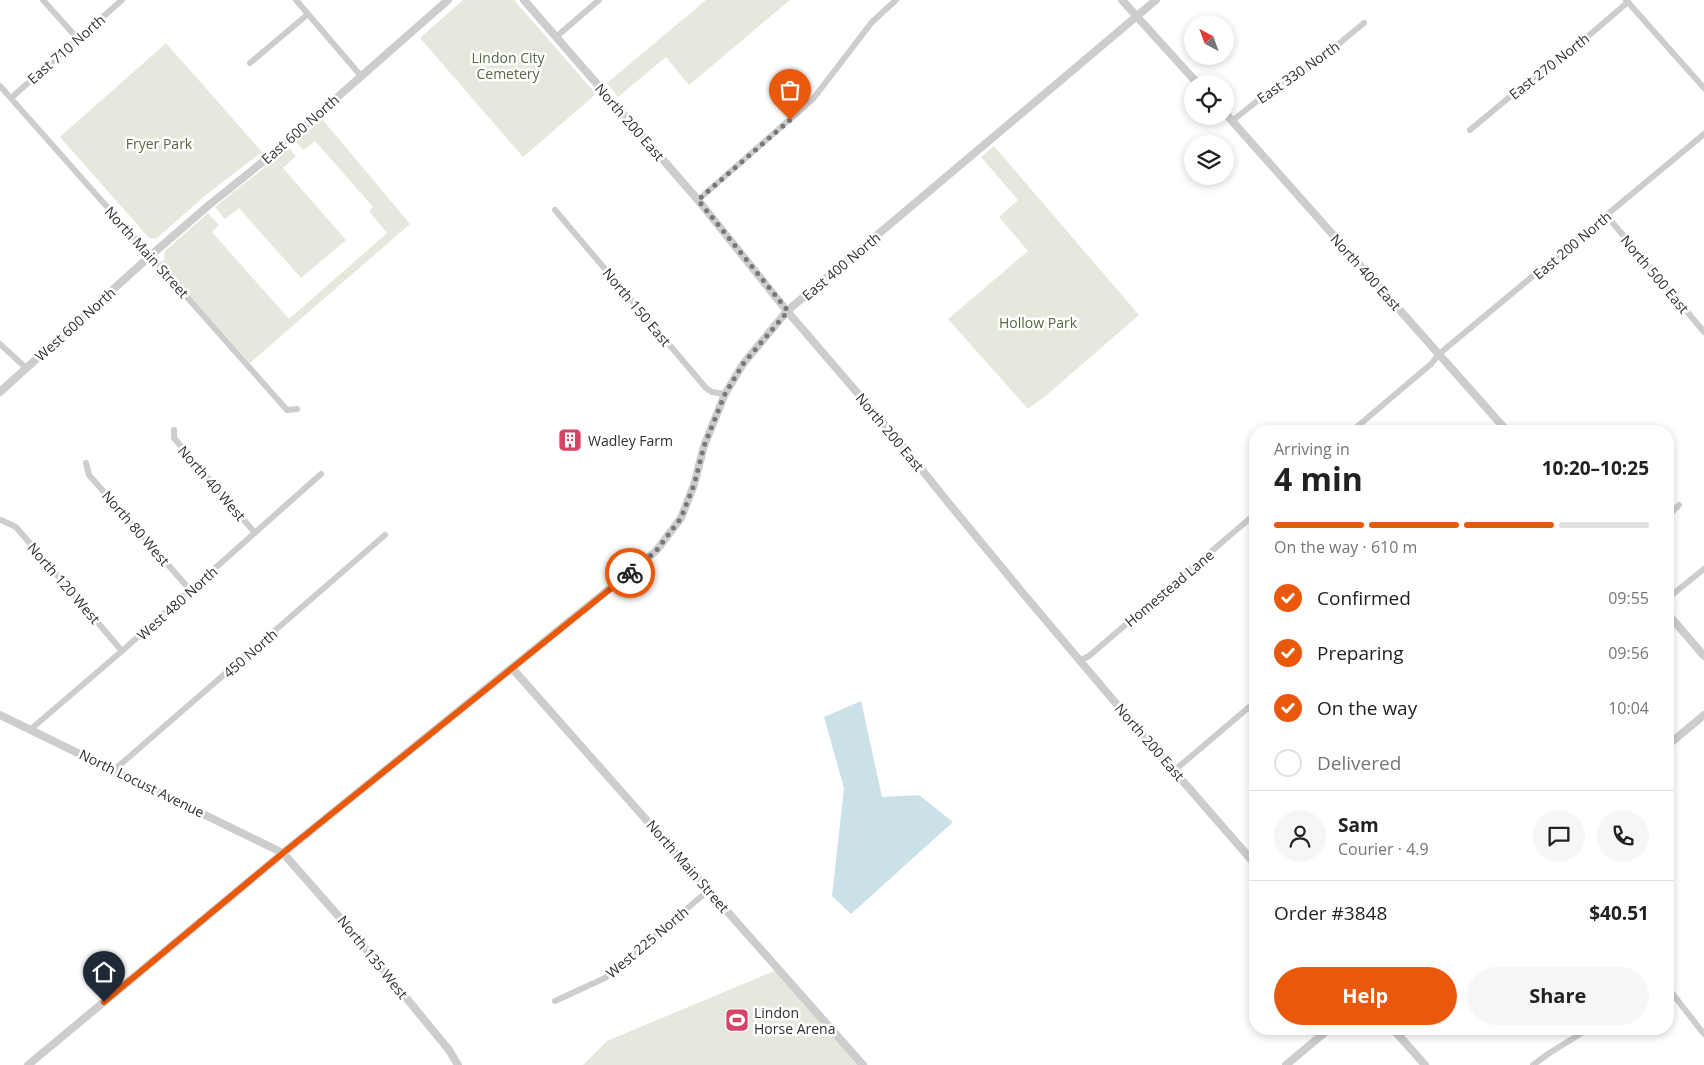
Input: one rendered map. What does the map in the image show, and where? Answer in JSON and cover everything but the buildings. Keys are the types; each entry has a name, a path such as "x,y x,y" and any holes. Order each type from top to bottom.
{"street":[{"path":"43,0 78,39"},
{"name":"East 710 North","path":"11,98 122,0"},
{"path":"296,0 361,76"},
{"name":"East 600 North","path":"150,256 209,204 275,152 448,0"},
{"name":"North 200 East","path":"524,0 698,200 788,311 897,439 950,506 1141,733 1249,857"},
{"path":"556,36 599,0"},
{"path":"698,200 813,99 872,22 896,0"},
{"path":"1122,0 1190,75"},
{"name":"East 400 North","path":"28,1065 283,853 656,551 681,518 694,485 704,446 725,394 743,364 788,311 1156,0"},
{"path":"1627,1 1704,88"},
{"name":"East 270 North","path":"1470,130 1524,85 1565,56 1627,1"},
{"path":"250,63 308,14"},
{"name":"East 330 North","path":"1234,120 1281,82 1312,66 1364,23"},
{"name":"North Main Street","path":"0,86 287,410 297,409"},
{"name":"North 400 East","path":"1234,124 1502,425"},
{"name":"East 200 North","path":"1439,354 1704,134"},
{"name":"North 150 East","path":"555,210 706,388 712,392 725,394"},
{"name":"North 500 East","path":"1607,216 1704,332"},
{"name":"West 600 North","path":"0,392 150,256"},
{"path":"0,344 26,368"},
{"path":"1359,425 1431,364 1439,354"},
{"name":"North 40 West","path":"174,430 174,438 255,533"},
{"name":"North 80 West","path":"86,463 89,475 191,591"},
{"name":"West 480 North","path":"31,729 122,652 321,474"},
{"path":"1674,510 1679,505"},
{"name":"Homestead Lane","path":"1081,660 1089,656 1249,519"},
{"name":"North 120 West","path":"1,520 16,527 122,652"},
{"name":"450 North","path":"114,770 385,535"},
{"path":"1674,593 1704,569"},
{"path":"1674,621 1704,656"},
{"name":"North Main Street","path":"512,668 863,1065"},
{"path":"1175,770 1249,707"},
{"name":"North Locust Avenue","path":"0,715 283,853"},
{"path":"1674,740 1704,715"},
{"name":"North 135 West","path":"283,853 360,942 449,1050 458,1065"},
{"name":"West 225 North","path":"555,1001 605,978 709,890"},
{"path":"1674,996 1704,1034"},
{"path":"1286,1065 1322,1035"},
{"path":"1398,1035 1425,1065"},
{"path":"1533,1065 1578,1035"}],"green space":[{"name":"Lindon City Cemetery","path":"463,0 514,0 596,94 523,157 420,38"},
{"path":"706,0 790,0 689,85 666,57 618,97 607,83"},
{"name":"Fryer Park","path":"166,43 262,152 206,195 156,239 149,238 60,137"},
{"path":"322,119 410,224 250,363 160,263 165,259 165,251 208,213 219,225 212,232 289,319 387,233 369,211 373,207 315,141 304,150 296,142"},
{"name":"Hollow Park","path":"994,146 1139,315 1028,409 948,319 1028,251 999,217 1018,200 981,157"},
{"path":"289,148 296,156 283,168 346,240 301,278 239,208 225,219 215,207"},
{"path":"779,969 863,1065 583,1065 607,1041"}],"water":[{"path":"861,701 882,797 919,795 953,822 851,914 832,896 844,788 824,717"}],"way so far":[{"path":"630,573 656,551 681,518 694,485 704,446 725,394 743,364 788,311 698,200 790,120"}],"place":[{"name":"Wadley Farm","path":"570,440"},
{"name":"Lindon Horse Arena","path":"737,1020"}],"route":[{"path":"104,1002 283,853 630,573"}]}
